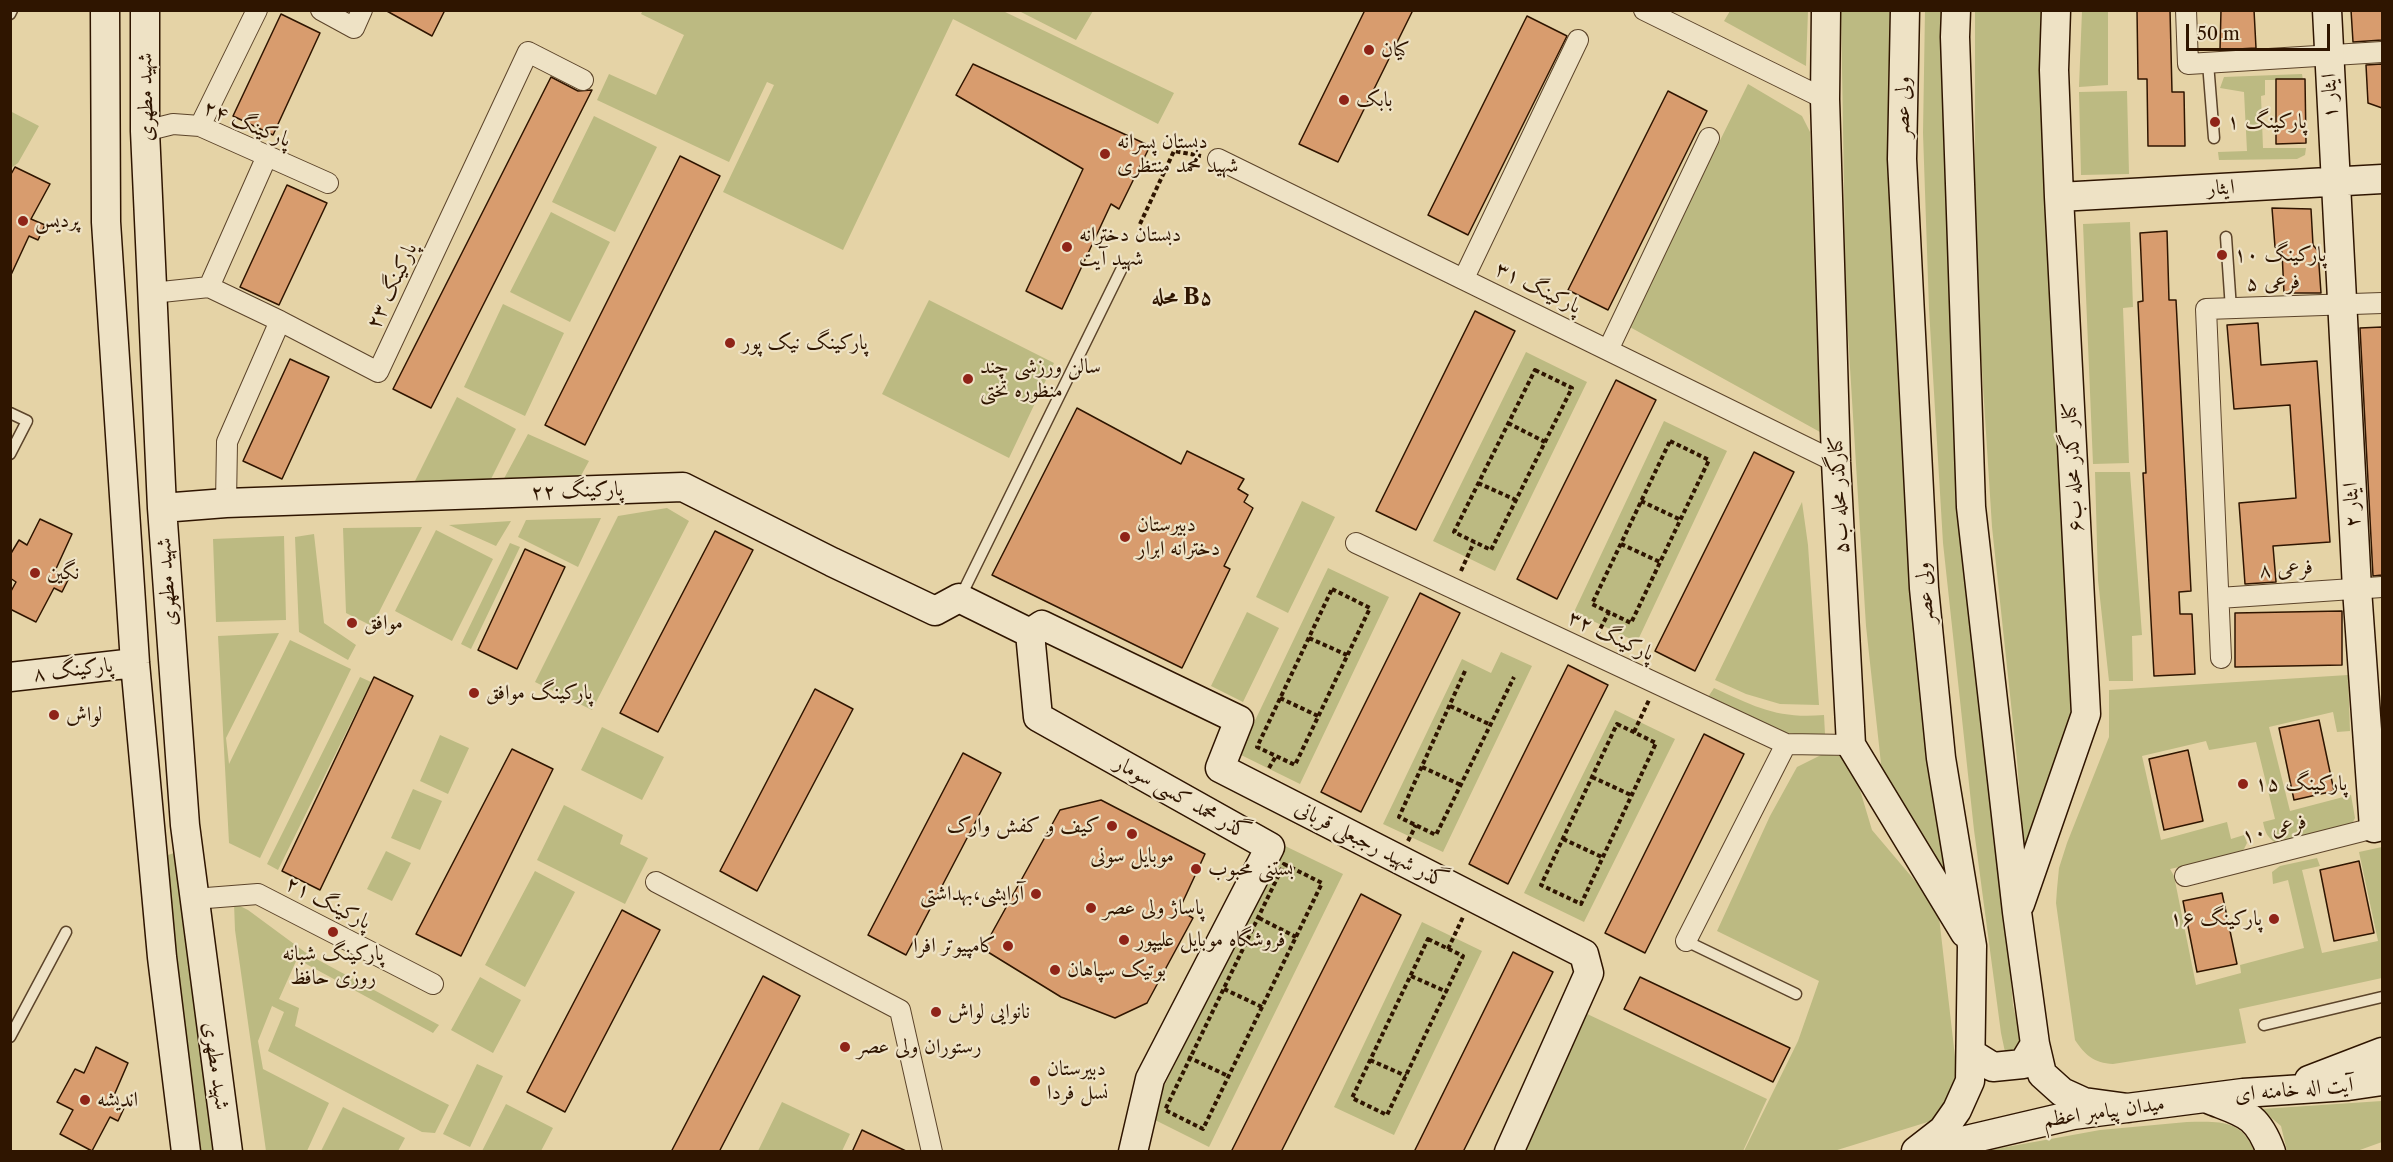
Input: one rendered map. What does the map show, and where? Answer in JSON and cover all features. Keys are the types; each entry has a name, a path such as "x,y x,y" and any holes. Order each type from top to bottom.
{"street":[{"name":"شهید مطهری","path":"105,10 106,222 135,663 162,957 186,1152"},
{"name":"شهید مطهری","path":"145,10 145,132 162,508 185,825 228,1152"},
{"path":"200,126 257,10"},
{"path":"321,10 354,27 362,10"},
{"path":"1644,10 1826,99"},
{"name":"کنارگذر محله ب۵","path":"1826,10 1826,99 1836,462 1851,745 1972,946"},
{"name":"ولی عصر","path":"1905,10 1902,159 1924,588 1941,758 1972,946 1970,1081 1957,1110 1943,1130 1916,1151"},
{"path":"1956,10 1955,49 1971,507 2017,912 2035,1044 2042,1074 2062,1092 2084,1102 2128,1108"},
{"name":"کنار گذر محله ب۶","path":"2017,912 2086,714 2059,197 2054,70 2056,10"},
{"path":"2186,10 2198,64 2382,52"},
{"name":"ایثار ۱","path":"2327,10 2334,182"},
{"path":"1464,279 1578,40"},
{"name":"پارکینگ ۲۳","path":"209,287 378,372 528,52 583,80"},
{"name":"پارکینگ ۲۴","path":"145,132 173,124 200,126 328,183"},
{"path":"1608,350 1709,138"},
{"path":"152,292 209,287 267,156"},
{"name":"پارکینگ ۳۱","path":"1218,159 1836,462"},
{"name":"ایثار","path":"2059,197 2382,179"},
{"name":"ایثار ۲","path":"2334,182 2342,305 2370,588 2378,827"},
{"name":"فرعی ۵","path":"2218,598 2206,309 2382,303"},
{"path":"225,503 227,442 280,321"},
{"name":"پارکینگ ۲۲","path":"162,508 225,503 683,487 935,611 960,598"},
{"name":"پارکینگ ۳۲","path":"1356,543 1786,744 1851,745"},
{"name":"فرعی ۸","path":"2218,598 2370,588"},
{"path":"960,598 1030,633"},
{"path":"2218,598 2221,658"},
{"name":"گذر شهید رجبعلی قربانی","path":"1030,633 1042,625 1239,720 1221,768 1584,954 1588,974 1509,1152"},
{"name":"گذر محمد کسی سومار","path":"1030,633 1038,717 1270,847 1150,1079 1133,1152"},
{"name":"پارکینگ ۸","path":"11,678 135,663"},
{"path":"1686,941 1786,744"},
{"path":"151,828 185,825"},
{"name":"فرعی ۱۰","path":"2185,876 2378,827"},
{"path":"656,882 900,1010 932,1152"},
{"name":"پارکینگ ۲۱","path":"194,899 258,894 433,984"},
{"path":"1972,1054 1993,1067 2023,1064 2035,1044"},
{"path":"2281,1091 2382,1052"},
{"name":"آیت اله خامنه ای","path":"2206,1098 2382,1081"},
{"path":"2206,1098 2253,1118 2264,1132 2271,1152"},
{"name":"میدان پیامبر اعظم","path":"1916,1151 2073,1114 2206,1098"}],"lane":[{"path":"2198,64 2214,138"},
{"path":"2226,237 2231,309"},
{"path":"960,598 1122,268"},
{"path":"10,413 27,421 10,454"},
{"path":"10,1037 66,932"},
{"path":"1686,941 1796,994"},
{"path":"2264,1025 2382,998"}],"path":[{"path":"1140,224 1174,151 1218,159"},
{"path":"1535,369 1572,388 1545,442 1491,550 1454,532 1535,369"},
{"path":"1508,423 1545,442"},
{"path":"1670,441 1710,460 1681,520 1631,623 1592,604 1670,441"},
{"path":"1478,483 1516,500"},
{"path":"1641,501 1681,520"},
{"path":"1453,589 1474,542"},
{"path":"1621,544 1660,562"},
{"path":"1332,589 1371,608 1347,655 1295,765 1257,747 1332,589"},
{"path":"1588,651 1609,612"},
{"path":"1309,638 1347,655"},
{"path":"1465,672 1399,817 1436,835 1514,677"},
{"path":"1634,732 1657,684"},
{"path":"1280,698 1318,716"},
{"path":"1450,706 1491,725"},
{"path":"1617,724 1634,732 1656,742 1581,903 1541,885 1617,724"},
{"path":"1422,767 1461,785"},
{"path":"1593,777 1631,795"},
{"path":"1563,839 1602,857"},
{"path":"1284,864 1322,883 1203,1129 1165,1110 1258,918 1284,864"},
{"path":"1448,949 1473,897"},
{"path":"1258,918 1296,937"},
{"path":"1428,939 1448,949 1463,956 1387,1115 1352,1098 1428,939"},
{"path":"1411,976 1447,992"},
{"path":"1224,989 1262,1007"},
{"path":"1191,1058 1228,1076"},
{"path":"1370,1060 1406,1076"}],"shaded area":[{"path":"643,10 1003,11 1174,93 1158,124 953,19 843,250 723,192 774,85 767,82 729,162 597,100 609,74 656,95 684,35 641,14"},
{"path":"1093,10 1076,40 1019,11"},
{"path":"1730,11 1808,11 1806,66 1724,21"},
{"path":"1841,11 1896,11 1909,507 1945,873 1883,782 1866,626 1846,303"},
{"path":"1925,11 1944,11 2008,947 2013,1005 2022,1045 2020,1052 2005,1052 2001,1033 1974,830 1943,543 1929,309 1923,133"},
{"path":"1975,11 2052,11 2080,717 2024,855 2017,760 1992,527 1975,260"},
{"path":"2082,11 2108,11 2108,85 2079,87"},
{"path":"2302,74 2303,80 2265,80 2265,95 2261,96 2263,148 2306,148 2305,155 2297,159 2219,160 2218,152 2247,151 2244,92 2220,88 2224,77"},
{"path":"1748,84 1802,116 1810,132 1820,432 1628,326"},
{"path":"2127,91 2129,174 2081,175 2079,92"},
{"path":"10,111 39,126 18,163 11,168"},
{"path":"594,116 657,147 615,232 552,202"},
{"path":"551,212 610,242 570,322 510,292"},
{"path":"2130,222 2133,307 2123,308 2129,463 2093,464 2083,224"},
{"name":"سالن ورزشی چند منظوره تختی","path":"929,300 1054,363 1009,458 882,394"},
{"path":"503,304 564,333 525,416 464,387"},
{"path":"1526,352 1587,382 1495,571 1433,541"},
{"path":"457,397 516,429 488,485 412,487"},
{"path":"1664,421 1727,451 1637,642 1574,612"},
{"path":"528,434 589,461 577,483 500,486"},
{"path":"2095,472 2130,472 2142,635 2132,636 2133,681 2109,681 2098,580"},
{"path":"1302,501 1335,517 1288,613 1256,597"},
{"path":"1802,502 1808,545 1819,705 1780,704 1746,694 1715,680"},
{"path":"667,508 689,521 592,710 535,682 618,516"},
{"path":"601,518 578,567 518,537 526,520"},
{"path":"511,521 496,546 449,525"},
{"path":"422,527 372,626 346,613 343,528"},
{"path":"436,530 493,559 452,641 395,611"},
{"path":"314,534 324,623 356,645 348,660 299,632 295,537"},
{"path":"284,536 286,620 216,622 213,539"},
{"path":"510,543 520,547 471,649 461,644"},
{"path":"1328,568 1389,597 1300,784 1239,754"},
{"path":"1247,612 1279,628 1243,702 1211,686"},
{"path":"279,633 226,738 229,764 290,640 351,669 260,858 229,843 218,636"},
{"path":"1501,652 1532,666 1443,852 1383,824 1462,659 1491,673"},
{"path":"2348,675 2350,731 2337,732 2333,712 2269,727 2290,811 2351,795 2355,818 2351,826 2277,844 2271,840 2263,822 2275,819 2256,742 2209,750 2206,741 2142,756 2161,840 2227,822 2231,839 2244,835 2247,843 2238,854 2170,869 2174,876 2196,985 2241,973 2240,965 2304,948 2288,880 2273,884 2272,872 2280,866 2317,858 2320,866 2302,870 2322,953 2378,941 2359,852 2382,847 2382,978 2239,1009 2246,1043 2113,1064 2100,1062 2091,1057 2075,1040 2056,903 2059,868 2109,737 2109,690"},
{"path":"360,677 371,682 278,870 267,864"},
{"path":"1714,688 1767,710 1793,715 1824,715 1825,734 1801,735 1776,731 1704,703"},
{"path":"1615,710 1675,739 1584,922 1524,893"},
{"path":"602,727 664,757 642,800 581,770"},
{"path":"440,735 469,748 448,794 420,781"},
{"path":"1823,754 1847,757 1857,780 1872,830 1938,908 1958,1083 1949,1104 1931,1121 1834,1151 1744,1151 1798,1041 1819,981 1717,931 1770,816 1797,767"},
{"path":"413,789 442,801 420,850 391,838"},
{"path":"564,805 623,835 620,844 648,858 625,904 537,860"},
{"path":"1283,845 1343,874 1209,1147 1149,1117"},
{"path":"386,851 411,863 392,901 367,889"},
{"path":"174,853 182,858 219,1151 196,1151 162,857"},
{"path":"535,871 575,892 525,987 485,965"},
{"path":"234,903 248,910 309,955 439,1025 433,1033 297,959 279,999 299,1008 295,1026 449,1105 435,1133 422,1132 268,1051 284,1012 272,1006 258,1041 263,1069 329,1103 307,1151 266,1151 235,930"},
{"path":"1422,922 1482,951 1394,1135 1334,1107"},
{"path":"480,977 521,1000 493,1053 451,1030"},
{"path":"1583,1012 1767,1099 1743,1151 1518,1152"},
{"path":"477,1064 503,1076 470,1147 443,1134"},
{"path":"2382,1101 2382,1142 2357,1151 2287,1151 2281,1126 2261,1109"},
{"path":"782,1102 850,1134 842,1151 758,1151"},
{"path":"506,1104 553,1128 541,1151 482,1151"},
{"path":"343,1107 405,1138 398,1151 321,1151"},
{"path":"2187,1122 2218,1122 2235,1127 2249,1140 2254,1151 1979,1152 2100,1130"}],"building":[{"path":"385,10 445,10 432,36"},
{"path":"1365,10 1413,10 1338,162 1299,144"},
{"path":"2137,10 2170,10 2172,92 2184,92 2185,146 2148,146 2147,79 2138,79"},
{"path":"2221,10 2254,10 2256,48 2220,50"},
{"path":"2351,10 2382,10 2382,40 2353,42"},
{"path":"281,14 320,33 273,135 233,116"},
{"path":"1527,16 1567,36 1468,235 1428,215"},
{"path":"973,64 1150,146 1119,209 1111,204 1062,309 1026,291 1083,169 956,95"},
{"path":"2382,64 2382,108 2368,103 2366,65"},
{"path":"551,77 578,91 592,90 431,408 393,389"},
{"path":"2276,79 2305,79 2306,143 2276,144"},
{"path":"1668,91 1707,111 1608,310 1568,290"},
{"path":"680,156 720,176 585,445 545,425"},
{"name":"پردیس","path":"15,167 50,184 31,219 45,225 38,240 29,236 10,277 10,176"},
{"path":"287,185 327,203 279,305 240,287"},
{"path":"2272,208 2311,209 2313,245 2318,251 2321,293 2284,293 2282,252 2275,247"},
{"path":"2167,231 2169,300 2176,300 2191,591 2179,592 2180,614 2192,614 2195,674 2154,676 2143,473 2146,473 2138,302 2143,301 2140,233"},
{"path":"1475,311 1515,331 1416,530 1376,511"},
{"path":"2258,323 2261,365 2317,361 2330,542 2273,546 2276,582 2245,584 2239,503 2296,498 2290,405 2234,409 2227,325"},
{"path":"2382,327 2382,575 2373,576 2360,328"},
{"path":"290,359 329,377 282,479 243,461"},
{"path":"1616,380 1656,400 1557,599 1517,579"},
{"name":"دبیرستان دخترانه ابرار","path":"1077,408 1181,464 1187,451 1244,479 1238,489 1248,495 1244,502 1253,508 1224,566 1230,569 1182,668 992,575"},
{"path":"1754,452 1794,472 1695,671 1655,651"},
{"name":"نگین","path":"40,519 72,534 55,571 69,578 62,592 54,588 36,622 10,609 10,593 16,582 10,578 10,555 19,540 27,545"},
{"path":"715,531 753,550 658,732 620,713"},
{"path":"525,549 565,567 517,669 478,650"},
{"path":"1420,593 1460,613 1361,812 1321,792"},
{"path":"2342,611 2342,665 2235,667 2235,613"},
{"path":"1568,665 1608,685 1508,884 1469,864"},
{"path":"374,677 413,696 320,890 282,871"},
{"path":"815,689 853,709 757,891 720,871"},
{"path":"2319,720 2334,791 2294,800 2279,728"},
{"path":"1704,734 1744,754 1645,953 1605,933"},
{"path":"512,749 553,769 461,956 416,934"},
{"path":"2188,750 2203,821 2164,830 2149,759"},
{"path":"963,753 1001,773 906,955 868,935"},
{"name":"پاساژ ولی عصر","path":"1101,800 1205,854 1179,910 1193,918 1147,1003 1115,1018 1061,997 983,949 1060,810"},
{"path":"2359,861 2374,933 2334,941 2320,870"},
{"path":"2222,893 2237,964 2197,972 2183,901"},
{"path":"1361,894 1401,915 1281,1152 1231,1152"},
{"path":"622,910 660,930 565,1112 527,1092"},
{"path":"1513,952 1553,972 1463,1152 1414,1152"},
{"path":"763,976 800,996 719,1152 671,1152"},
{"path":"1640,977 1790,1048 1773,1082 1624,1009"},
{"name":"اندیشه","path":"96,1047 128,1063 112,1100 125,1106 118,1121 110,1117 92,1151 60,1134 73,1110 57,1102 75,1069 84,1073"},
{"path":"862,1130 908,1152 852,1152"}],"place":[{"name":"کیان","path":"1369,50"},
{"name":"بابک","path":"1344,100"},
{"name":"پارکینگ ۱","path":"2215,122"},
{"name":"دبستان پسرانه شهید محمد منتظری","path":"1105,154"},
{"name":"پردیس","path":"23,221"},
{"name":"دبستان دخترانه شهید آیت","path":"1067,247"},
{"name":"پارکینگ ۱۰","path":"2222,255"},
{"name":"پارکینگ نیک پور","path":"730,343"},
{"name":"سالن ورزشی چند منظوره تختی","path":"968,379"},
{"name":"دبیرستان دخترانه ابرار","path":"1125,537"},
{"name":"نگین","path":"35,573"},
{"name":"موافق","path":"352,623"},
{"name":"پارکینگ موافق","path":"474,693"},
{"name":"لواش","path":"54,715"},
{"name":"پارکینگ ۱۵","path":"2243,784"},
{"name":"کیف و کفش وارک","path":"1112,826"},
{"name":"موبایل سونی","path":"1132,834"},
{"name":"بستنی محبوب","path":"1196,869"},
{"name":"آرایشی،بهداشتی","path":"1036,894"},
{"name":"پاساژ ولی عصر","path":"1091,908"},
{"name":"پارکینگ ۱۶","path":"2274,919"},
{"name":"پارکینگ شبانه روزی حافظ","path":"333,932"},
{"name":"فروشگاه موبایل علیپور","path":"1124,940"},
{"name":"کامپیوتر افرا","path":"1008,946"},
{"name":"بوتیک سپاهان","path":"1055,970"},
{"name":"نانوایی لواش","path":"936,1012"},
{"name":"رستوران ولی عصر","path":"845,1047"},
{"name":"دبیرستان نسل فردا","path":"1035,1081"},
{"name":"اندیشه","path":"85,1100"}],"district":[{"name":"محله B۵","path":"1182,298"}]}
